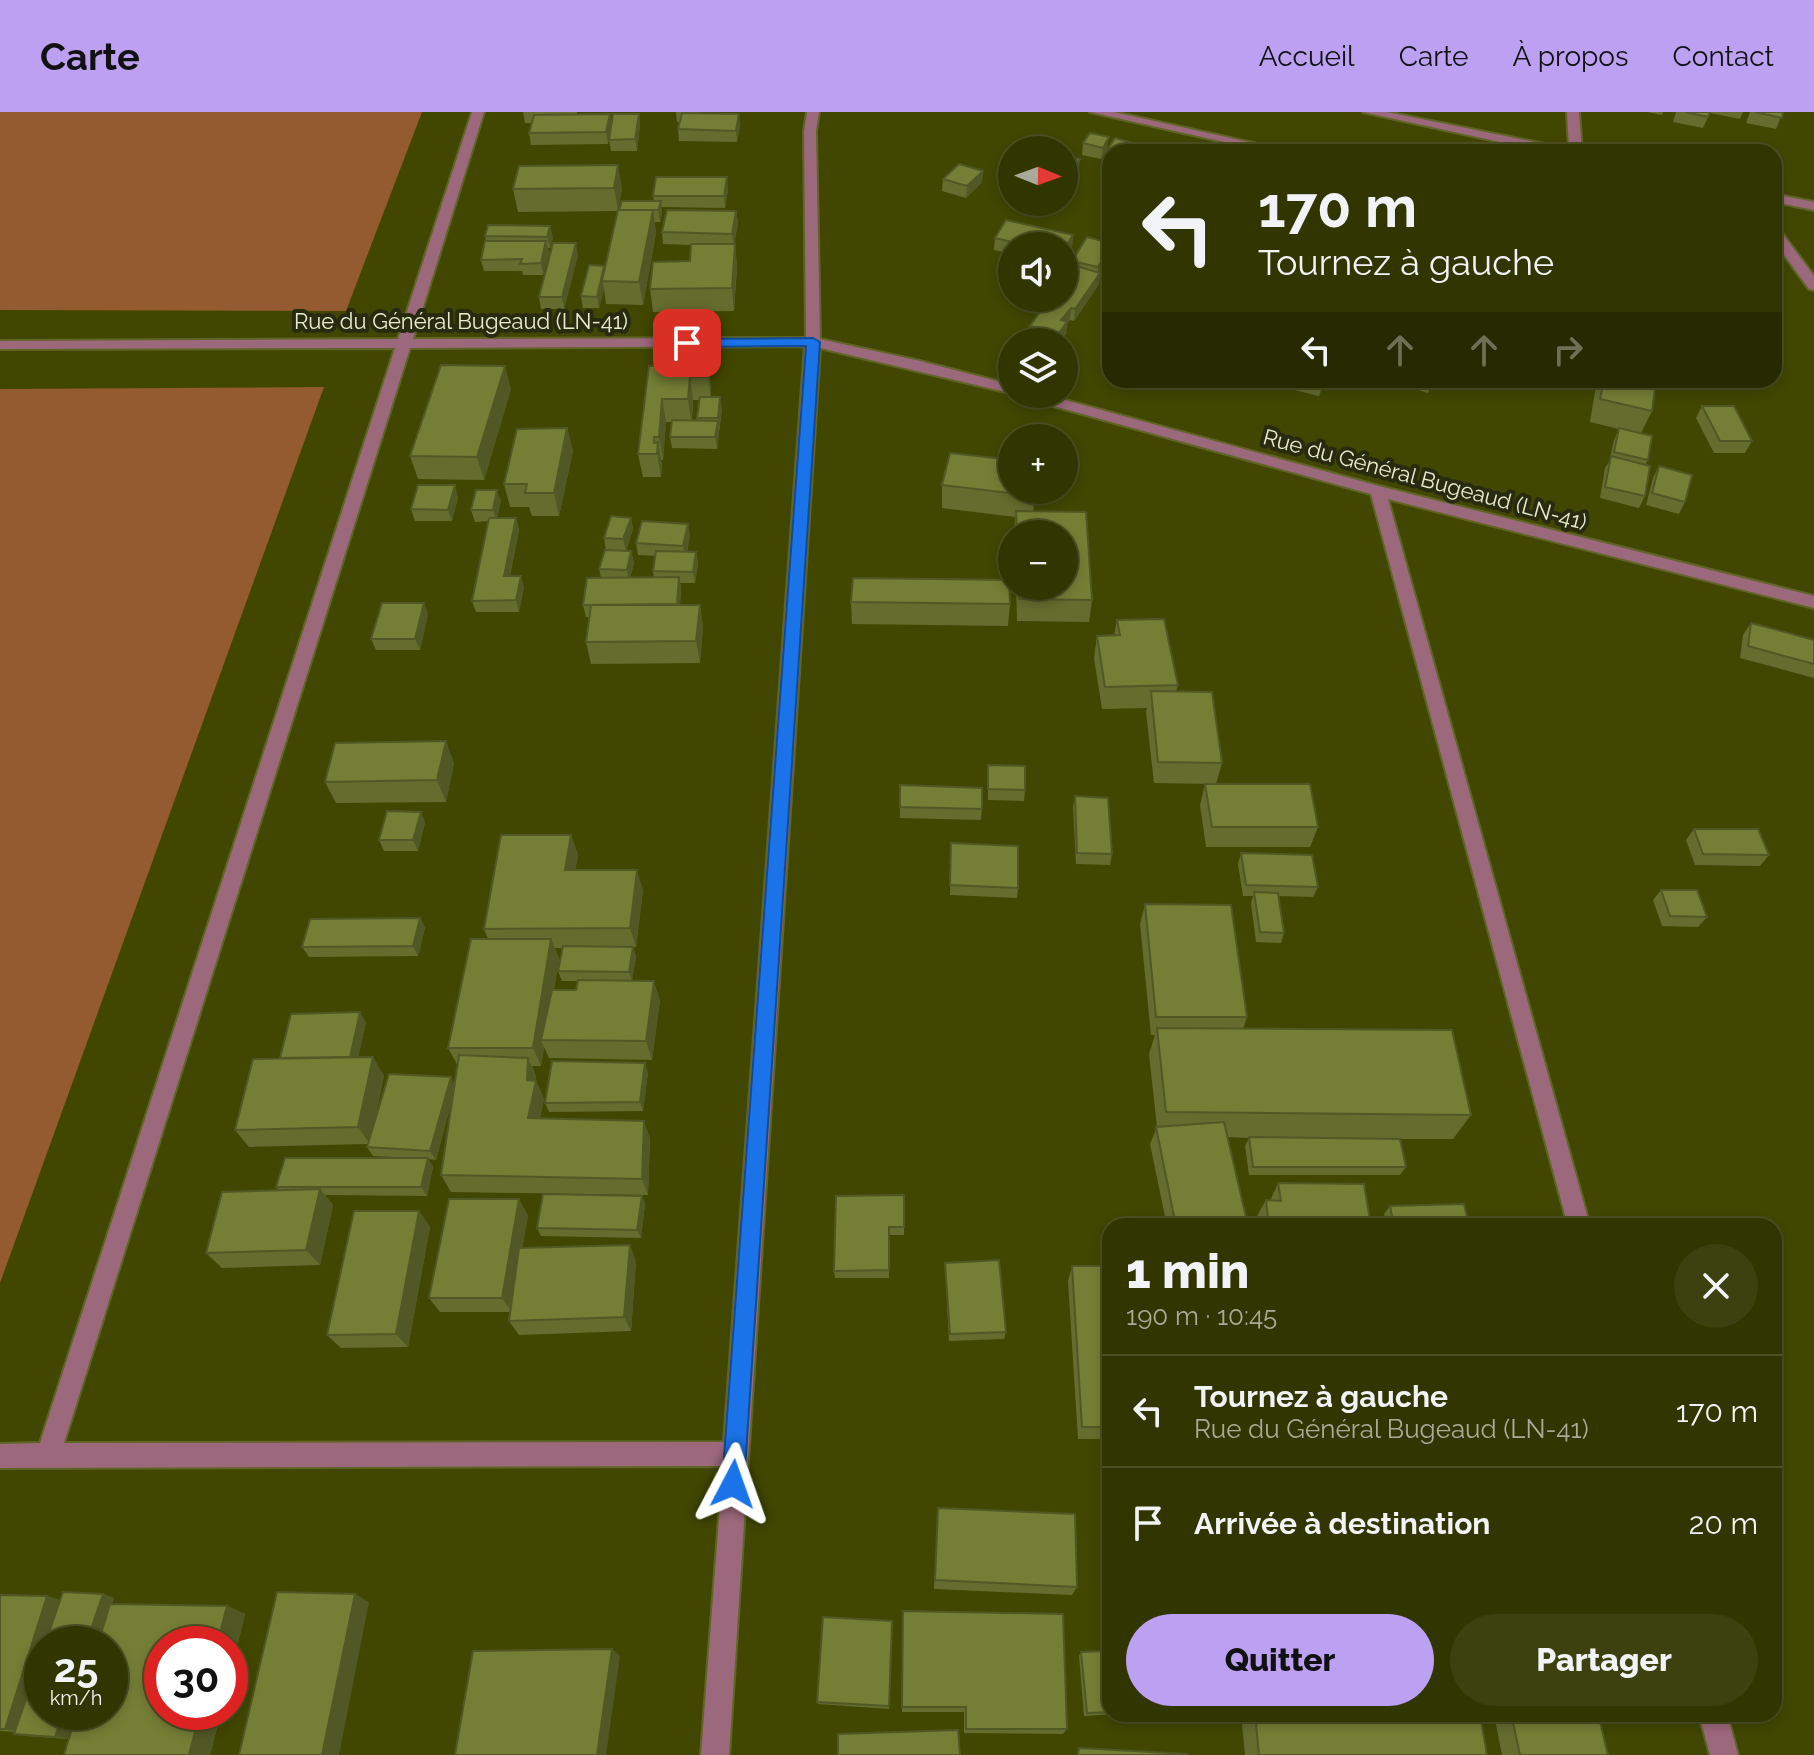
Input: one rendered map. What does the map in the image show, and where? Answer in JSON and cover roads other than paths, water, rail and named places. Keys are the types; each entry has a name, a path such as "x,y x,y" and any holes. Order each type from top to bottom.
{"street":[{"path":"48,1456 478,112"},
{"path":"715,1755 813,342 810,131 813,112"},
{"path":"1096,112 1249,144"},
{"path":"1369,112 1526,144"},
{"path":"1573,112 1575,144"},
{"path":"1782,200 1814,206"},
{"path":"1782,241 1808,271 1814,286"},
{"path":"1782,264 1808,271"},
{"name":"Rue du Général Bugeaud (LN-41)","path":"0,345 813,342 920,365 998,386"},
{"name":"Rue du Général Bugeaud (LN-41)","path":"1077,408 1378,491 1814,602"},
{"path":"1378,491 1577,1218"},
{"path":"0,1456 735,1454"},
{"path":"1715,1722 1724,1755"}]}
